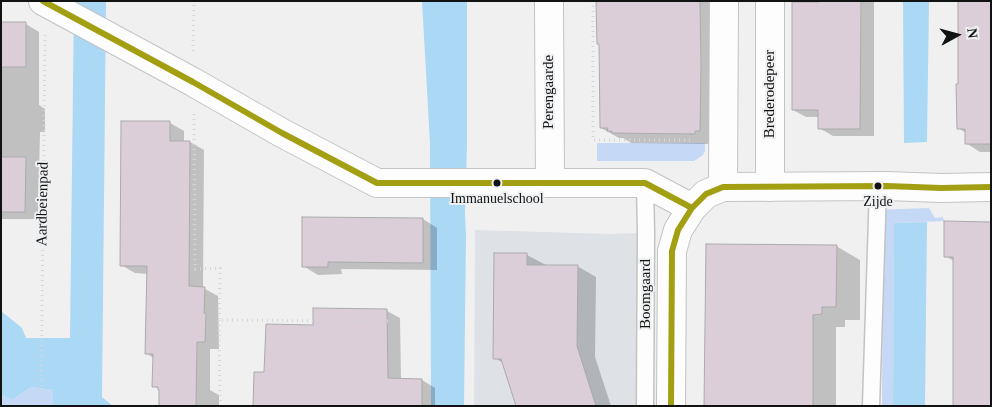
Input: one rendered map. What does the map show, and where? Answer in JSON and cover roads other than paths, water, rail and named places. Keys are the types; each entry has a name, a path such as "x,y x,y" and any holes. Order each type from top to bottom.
{"street":[{"name":"Perengaarde","path":"549,1 550,183"},
{"path":"723,187 724,1"},
{"name":"Brederodepeer","path":"770,1 770,187"},
{"path":"48,4 377,183 645,183 692,208"},
{"name":"Boomgaard","path":"671,406 672,251 678,230 692,208 706,194 723,187 991,187"}],"lane":[{"name":"Boomgaard","path":"645,183 645,406"},
{"path":"871,406 883,187"}],"place":[{"name":"Immanuelschool","path":"497,183"},
{"name":"Zijde","path":"878,186"}]}
